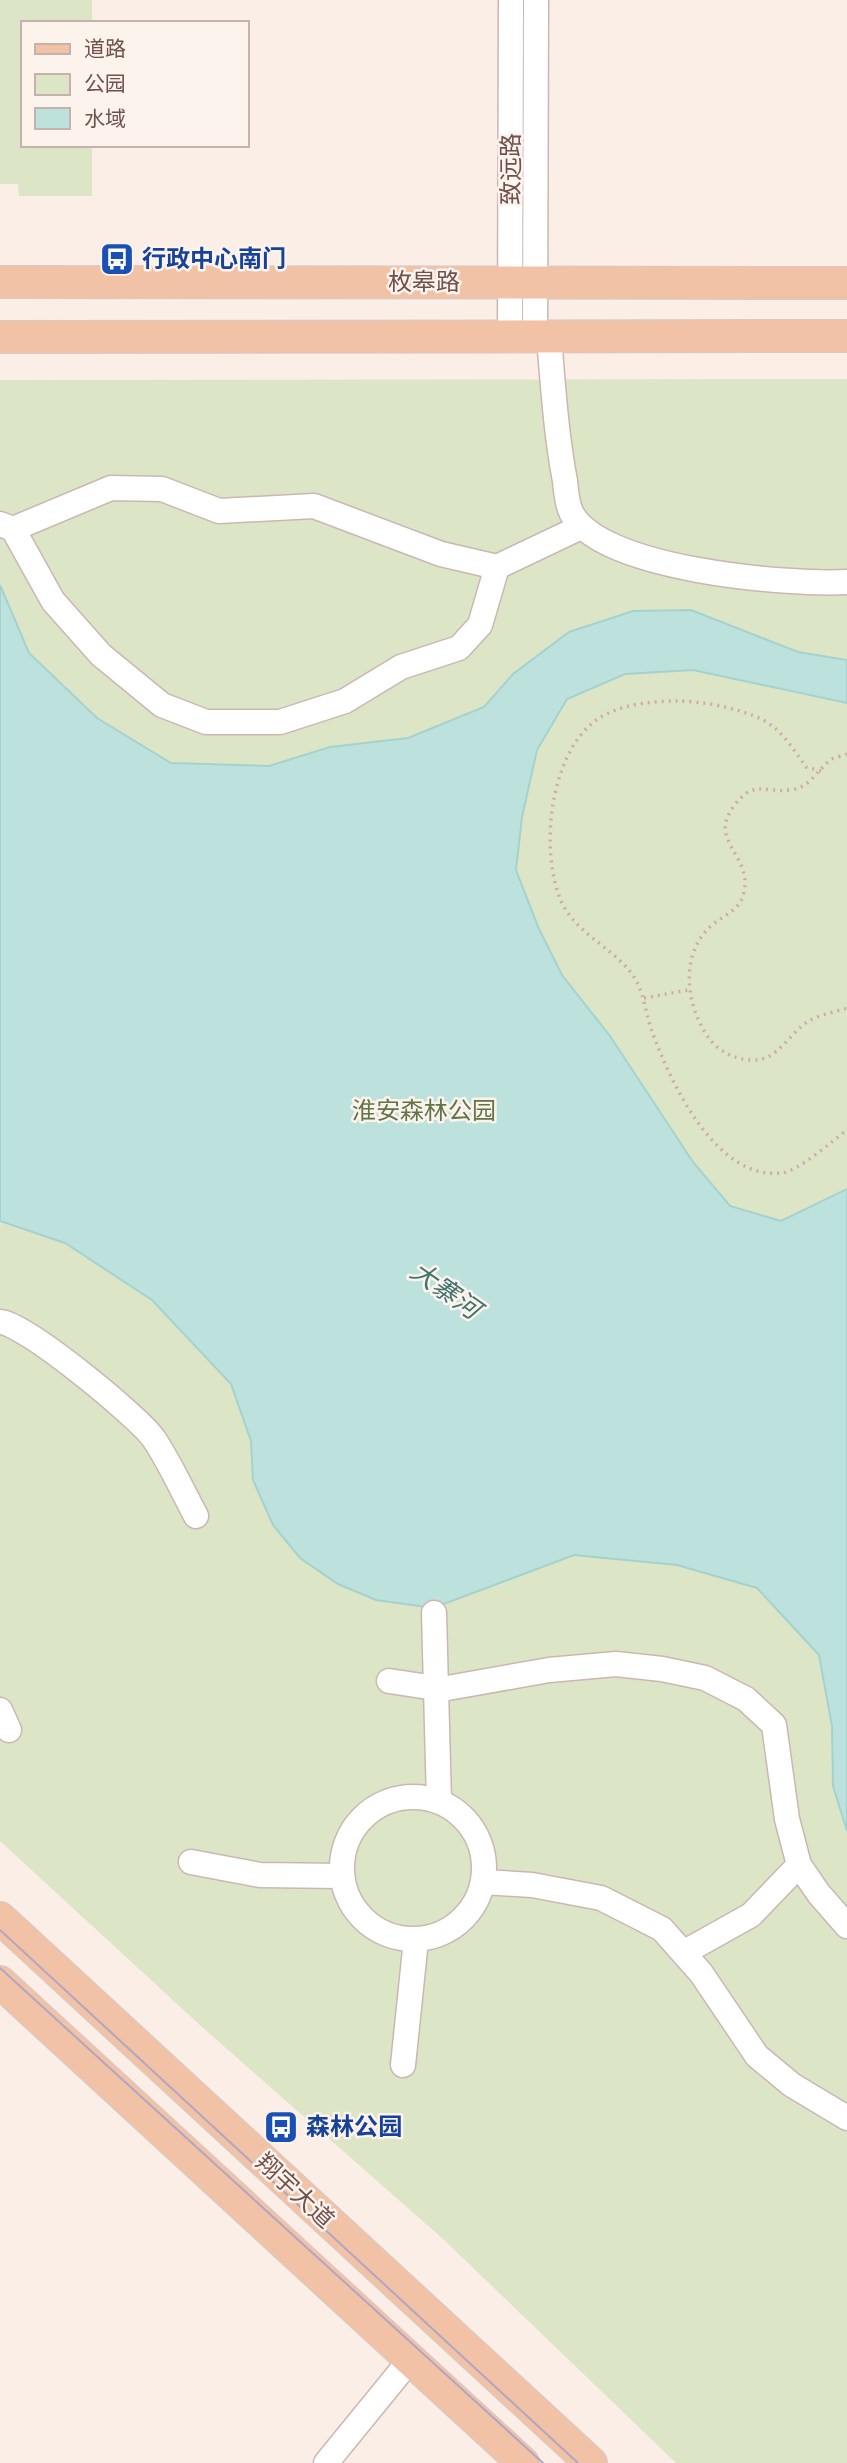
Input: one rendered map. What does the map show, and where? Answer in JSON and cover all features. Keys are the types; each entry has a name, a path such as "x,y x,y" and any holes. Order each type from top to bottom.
{"main road":[{"name":"枚皋路","path":"0,282 847,283"},
{"path":"0,337 847,336"},
{"name":"翔宇大道","path":"0,1918 592,2463"},
{"name":"翔宇大道","path":"0,1982 523,2463"}],"street":[{"name":"致远路","path":"511,0 523,282 532,338 559,450 570,511 581,527"},
{"path":"523,282 536,0"},
{"path":"497,567 480,625 459,648 401,667 345,701 280,722 206,722 162,705 101,655 54,601 6,526 111,488 162,489 219,511 314,506 441,554 497,567 581,527 613,548 683,568 804,584 847,582"},
{"path":"0,1322 9,1322 51,1351 107,1395 153,1437 195,1516"},
{"path":"434,1613 439,1802"},
{"path":"389,1681 436,1688 549,1670 616,1664 662,1669 705,1678 746,1699 774,1725 787,1819 799,1865 819,1894 847,1926"},
{"path":"423,1797 439,1802 464,1818 478,1837 484,1859 484,1882 475,1905 460,1923 439,1935 416,1940 392,1937 370,1927 354,1910 343,1888 341,1865 346,1842 358,1821 377,1806 399,1798 423,1797"},
{"path":"191,1862 260,1875 342,1876"},
{"path":"683,1952 751,1915 799,1865"},
{"path":"484,1882 532,1885 601,1898 662,1930 701,1973 757,2056 792,2085 847,2118"},
{"path":"403,2065 416,1940"},
{"path":"326,2463 410,2360"}],"path":[{"path":"821,771 806,767 787,740 765,721 710,705 649,702 596,720 578,737 555,791 550,831 551,863 562,902 578,927 632,974 644,998 652,1032 682,1095 701,1127 723,1153 754,1169 782,1174 847,1130"},
{"path":"847,754 832,759 814,779 791,790 765,786 748,792 724,821 724,838 737,853 746,876 743,895 737,908 710,926 694,951 688,990 693,1012 706,1036 728,1056 755,1060 779,1051 807,1022 847,1008"},
{"path":"644,998 688,990"}],"green space":[{"path":"0,0 92,0 92,21 21,21 21,147 92,147 92,196 19,196 18,184 0,184"},
{"name":"淮安森林公园","path":"847,379 847,2463 676,2463 443,2239 202,2027 0,1841 0,380"}],"water":[{"name":"大寨河","path":"0,585 29,653 97,718 171,763 269,766 330,747 408,738 484,707 513,674 569,632 633,611 691,610 798,652 847,660 847,703 693,670 625,674 567,699 537,750 522,817 516,870 539,929 562,975 610,1036 693,1162 730,1206 781,1221 847,1189 847,1831 833,1786 832,1726 819,1655 757,1588 677,1565 574,1555 433,1608 376,1600 338,1584 300,1558 273,1525 253,1480 251,1441 231,1384 152,1300 65,1243 0,1221"}],"tram line":[{"path":"0,1930 578,2463"},
{"path":"0,1968 543,2463"}],"place":[{"name":"行政中心南门","path":"117,259"},
{"name":"森林公园","path":"281,2127"}]}
